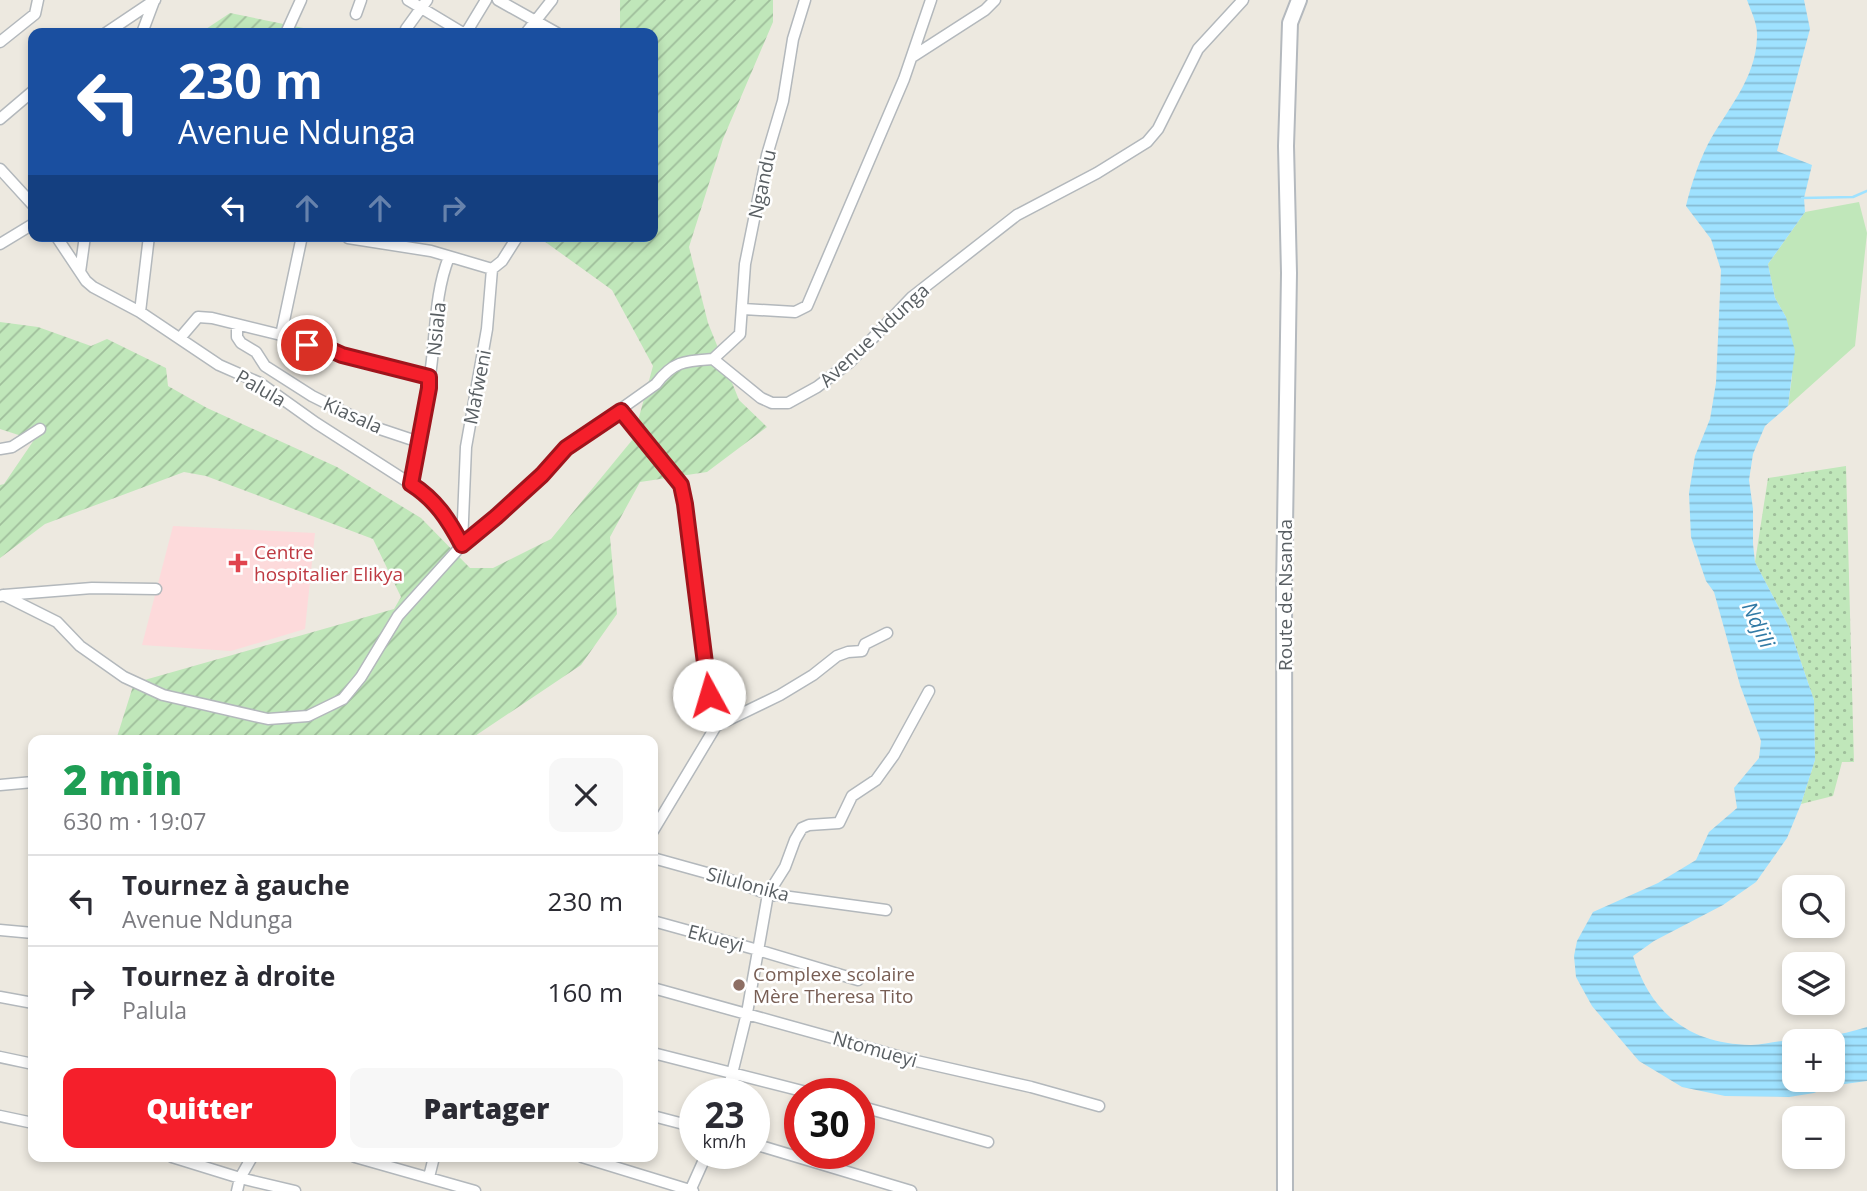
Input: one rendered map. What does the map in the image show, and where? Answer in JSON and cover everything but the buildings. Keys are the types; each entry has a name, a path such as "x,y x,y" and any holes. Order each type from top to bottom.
{"street":[{"path":"0,42 35,14 38,0"},
{"path":"113,28 155,0"},
{"path":"144,28 155,0"},
{"path":"288,28 301,0"},
{"path":"356,14 361,0"},
{"path":"408,0 424,4 458,28"},
{"path":"468,28 486,0"},
{"path":"498,0 547,28"},
{"path":"529,28 552,0"},
{"name":"Ngandu","path":"713,359 740,334 746,264 767,155 783,101 793,39 805,0"},
{"path":"743,309 795,312 807,306 904,79 931,0"},
{"path":"912,58 985,10 995,0"},
{"name":"Avenue Ndunga","path":"713,359 761,398 772,403 788,403 817,387 850,362 912,297 1017,215 1097,173 1147,142 1158,129 1198,50 1243,0"},
{"name":"Route de Nsanda","path":"1285,1191 1284,589 1289,273 1286,146 1290,23 1299,0"},
{"path":"407,28 424,4"},
{"path":"0,119 28,95"},
{"path":"0,169 28,200"},
{"path":"0,244 28,227"},
{"name":"Palula","path":"61,242 80,272 93,286 141,312 219,365 260,383 316,424 428,495 447,516 462,545"},
{"path":"80,272 84,242"},
{"path":"141,312 148,242"},
{"path":"281,334 301,242"},
{"path":"374,242 431,251 492,269 502,261 514,242"},
{"name":"Nsiala","path":"411,484 429,388 442,275 449,257"},
{"name":"Mafweni","path":"462,545 466,447 487,329 492,269"},
{"path":"180,338 198,317 212,318 281,334 307,345 320,345 342,355 429,377"},
{"name":"Kiasala","path":"237,325 237,337 241,343 256,352 265,366 312,396 374,427 419,442"},
{"path":"2,596 57,622 80,646 124,677 163,695 268,719 308,716 343,699 361,677 398,616 462,545 519,496 566,448 621,411 678,363 713,359"},
{"path":"621,411 681,485 709,695 716,726"},
{"path":"0,449 12,447 40,429"},
{"path":"2,596 92,588 156,589"},
{"path":"658,823 716,726 780,695 813,675 837,656 862,651 865,644 887,634"},
{"path":"731,1078 747,1013 768,894 785,867 795,840 802,828 809,825 839,822 852,796 876,780 894,755 929,691"},
{"path":"0,785 28,782"},
{"name":"Silulonika","path":"658,859 725,878 768,894 886,910"},
{"name":"Ekueyi","path":"658,923 858,981"},
{"path":"0,930 28,933"},
{"name":"Ntomueyi","path":"658,989 912,1060 1031,1087 1099,1106"},
{"path":"0,997 28,1002"},
{"path":"658,1054 784,1086"},
{"path":"0,1057 28,1063"},
{"path":"875,1110 988,1142"},
{"path":"0,1116 28,1123"},
{"path":"658,1117 679,1123"},
{"path":"770,1149 911,1191"},
{"path":"188,1162 295,1191"},
{"path":"237,1191 240,1178 249,1162"},
{"path":"374,1162 475,1191"},
{"path":"429,1177 433,1162"},
{"path":"598,1162 691,1191 700,1169"}],"shaded area":[{"name":"Centre hospitalier Elikya","path":"173,526 315,533 305,629 231,651 142,645"}],"green space":[{"path":"620,0 773,0 773,22 723,139 689,247 708,323 739,400 767,427 707,472 640,482 610,537 617,614 581,665 476,735 118,735 134,683 394,609 401,597 373,539 206,476 184,472 45,524 0,558 0,485 4,484 34,440 0,429 0,322 38,327 91,346 107,339 166,368 168,386 207,408 337,467 421,518 470,568 493,568 551,539 633,439 653,366 612,290 545,242 658,242 658,28 620,28"},
{"path":"230,13 304,28 208,28"},
{"path":"1859,202 1867,233 1855,346 1788,406 1792,377 1786,317 1775,298 1768,264 1805,212"},
{"path":"1846,466 1854,762 1842,762 1833,796 1801,804 1815,760 1814,700 1789,627 1755,562 1768,478"}],"water":[{"name":"Ndjili","path":"1747,0 1804,0 1810,29 1777,151 1812,165 1804,198 1805,212 1768,264 1775,298 1786,317 1795,351 1788,406 1765,426 1753,454 1749,480 1755,562 1789,627 1814,700 1815,760 1787,838 1756,882 1723,905 1654,941 1633,956 1650,994 1676,1022 1692,1032 1729,1043 1755,1045 1782,1041 1782,1092 1816,1092 1789,1097 1725,1096 1682,1087 1639,1061 1592,1006 1576,977 1574,956 1577,941 1593,912 1658,883 1696,860 1709,832 1737,808 1734,788 1759,758 1761,741 1740,685 1714,592 1706,581 1691,537 1689,493 1695,456 1710,419 1716,383 1721,270 1711,239 1686,206 1704,152 1752,67 1757,32"},
{"path":"1867,1027 1867,1081 1845,1084 1845,1033"}],"waterway":[{"path":"1802,198 1853,197 1867,191"}],"place":[{"name":"Centre hospitalier Elikya","path":"238,563"},
{"name":"Complexe scolaire Mère Theresa Tito","path":"739,985"}],"route":[{"path":"307,345 320,345 342,355 429,377 411,484 428,495 447,516 462,545 542,475 566,448 614,413 621,411 681,485 709,695"}]}
